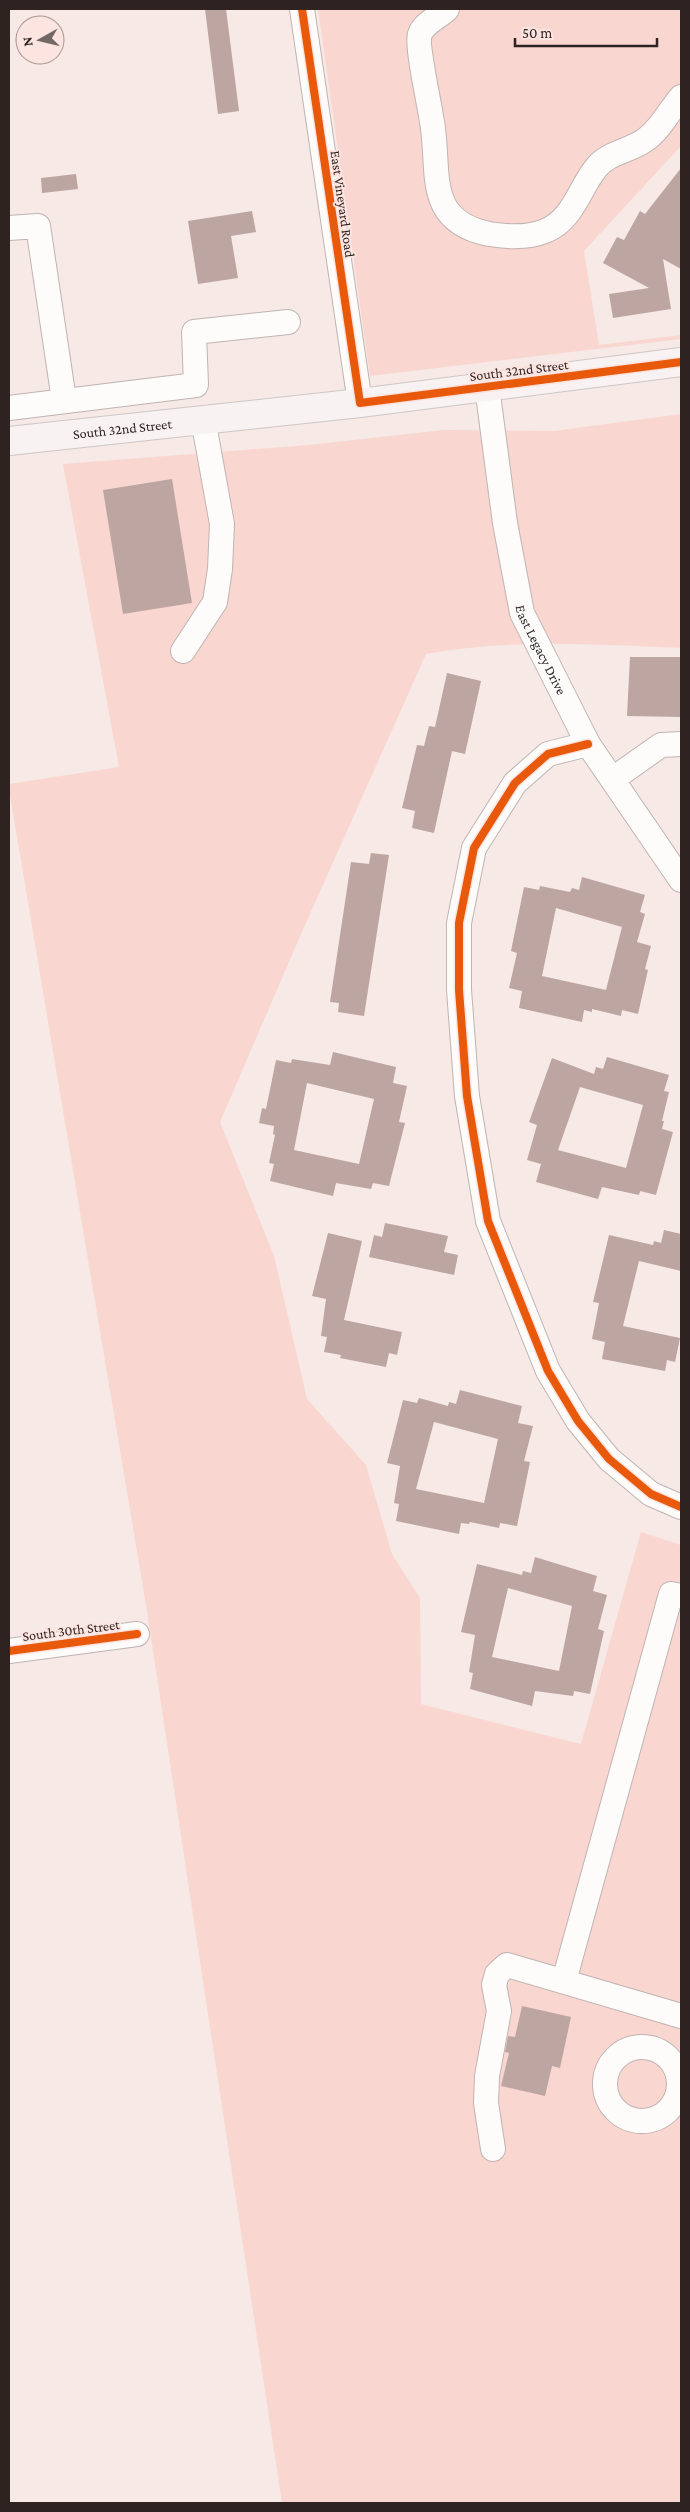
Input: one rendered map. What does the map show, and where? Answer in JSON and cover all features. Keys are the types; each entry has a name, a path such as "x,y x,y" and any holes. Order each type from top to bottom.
{"main road":[{"name":"South 32nd Street","path":"9,441 360,403 681,362"}],"street":[{"name":"East Vineyard Road","path":"302,9 360,403"},
{"path":"447,9 430,21 420,34 419,51 433,128 440,200 451,217 473,230 500,236 525,236 545,231 559,223 574,205 597,166 610,156 628,150 646,140 681,97"},
{"path":"9,228 38,226 64,400"},
{"path":"9,408 196,385 194,332 288,322"},
{"name":"East Legacy Drive","path":"487,387 505,523 522,613 588,744 681,880"},
{"path":"183,651 215,602 220,569 222,524 203,419"},
{"path":"588,744 548,754 515,783 474,848 459,923 459,990 467,1096 488,1221 548,1370 578,1422 609,1459 651,1494 681,1506"},
{"path":"613,779 661,745 681,744"},
{"path":"564,1981 672,1594 681,1596"},
{"name":"South 30th Street","path":"9,1650 137,1634"},
{"path":"493,2149 486,2118 486,2097 499,2017 499,2005 494,1985 501,1970 507,1965 681,2016"},
{"path":"648,2046 658,2010"}],"shaded area":[{"path":"318,9 681,9 681,146 584,251 599,345 681,335 681,339 370,376"},
{"path":"681,414 681,648 586,644 521,644 458,649 426,654 301,934 220,1122 274,1256 307,1399 366,1465 392,1554 420,1598 421,1704 581,1744 641,1532 681,1545 681,2503 282,2503 147,1611 9,789 9,784 119,767 63,464 309,445 444,430 554,431"}],"building":[{"path":"205,9 226,9 239,111 218,114"},
{"path":"681,168 681,269 663,259 671,309 613,318 609,294 649,288 603,263 617,237 624,240 640,211 645,214"},
{"path":"76,174 78,189 42,193 41,178"},
{"path":"252,211 256,232 231,236 238,278 198,284 188,221"},
{"path":"172,479 192,603 123,614 103,490"},
{"path":"630,657 681,657 681,717 627,716"},
{"path":"447,673 481,681 465,754 452,751 434,833 412,828 415,811 402,808 417,745 424,746 429,726 435,727"},
{"path":"371,853 389,855 364,1016 338,1012 339,1003 330,1002 351,862 369,864"},
{"path":"582,877 645,895 640,912 645,914 637,942 651,946 645,969 648,970 638,1014 622,1010 621,1016 592,1009 592,1012 584,1010 582,1022 519,1008 522,991 509,988 517,953 511,951 524,887 539,890 540,886 570,892 572,888 579,890","holes":["556,908 622,927 606,990 542,976"]},
{"path":"333,1052 396,1067 393,1083 407,1086 399,1122 405,1123 389,1186 373,1183 371,1189 336,1183 333,1196 270,1181 274,1164 269,1163 275,1135 273,1134 274,1126 259,1123 262,1108 266,1109 276,1060 291,1063 292,1059 330,1065","holes":["307,1083 374,1099 359,1164 294,1150"]},
{"path":"607,1057 669,1075 664,1091 669,1092 662,1129 673,1132 656,1195 640,1191 639,1195 602,1187 598,1199 536,1182 541,1164 527,1160 537,1125 529,1122 552,1058 594,1074 596,1067 603,1069","holes":["580,1087 643,1105 626,1168 558,1150"]},
{"path":"385,1223 448,1236 444,1252 458,1255 454,1275 369,1257 374,1235 382,1237"},
{"path":"664,1230 681,1234 681,1271 639,1261 623,1326 680,1338 675,1362 667,1360 665,1371 602,1359 605,1342 592,1339 599,1303 593,1302 609,1235 653,1245 654,1241 661,1243"},
{"path":"328,1233 362,1241 344,1320 402,1332 397,1355 389,1353 386,1367 340,1358 341,1355 324,1352 327,1337 321,1336 326,1299 312,1296"},
{"path":"460,1390 522,1406 518,1423 533,1426 524,1461 530,1462 517,1526 500,1523 499,1528 470,1522 469,1524 461,1523 459,1534 396,1521 399,1504 394,1503 400,1466 387,1463 403,1400 417,1403 419,1398 448,1406 449,1402 456,1404","holes":["434,1422 498,1439 484,1503 416,1489"]},
{"path":"535,1557 597,1576 593,1591 607,1595 598,1629 604,1631 590,1694 574,1691 573,1696 535,1691 532,1706 470,1689 473,1673 469,1672 475,1635 461,1632 477,1564 522,1575 523,1571 531,1573","holes":["508,1588 572,1606 559,1671 492,1657"]},
{"path":"522,2006 571,2017 560,2068 552,2066 545,2096 501,2086 509,2053 505,2052 508,2036 515,2037"}],"cycle path":[{"path":"302,9 360,403 681,362"},
{"path":"588,744 548,754 515,783 474,848 459,923 459,990 467,1096 488,1221 548,1371 578,1421 609,1459 651,1494 681,1507"},
{"path":"9,1651 137,1634"}]}
